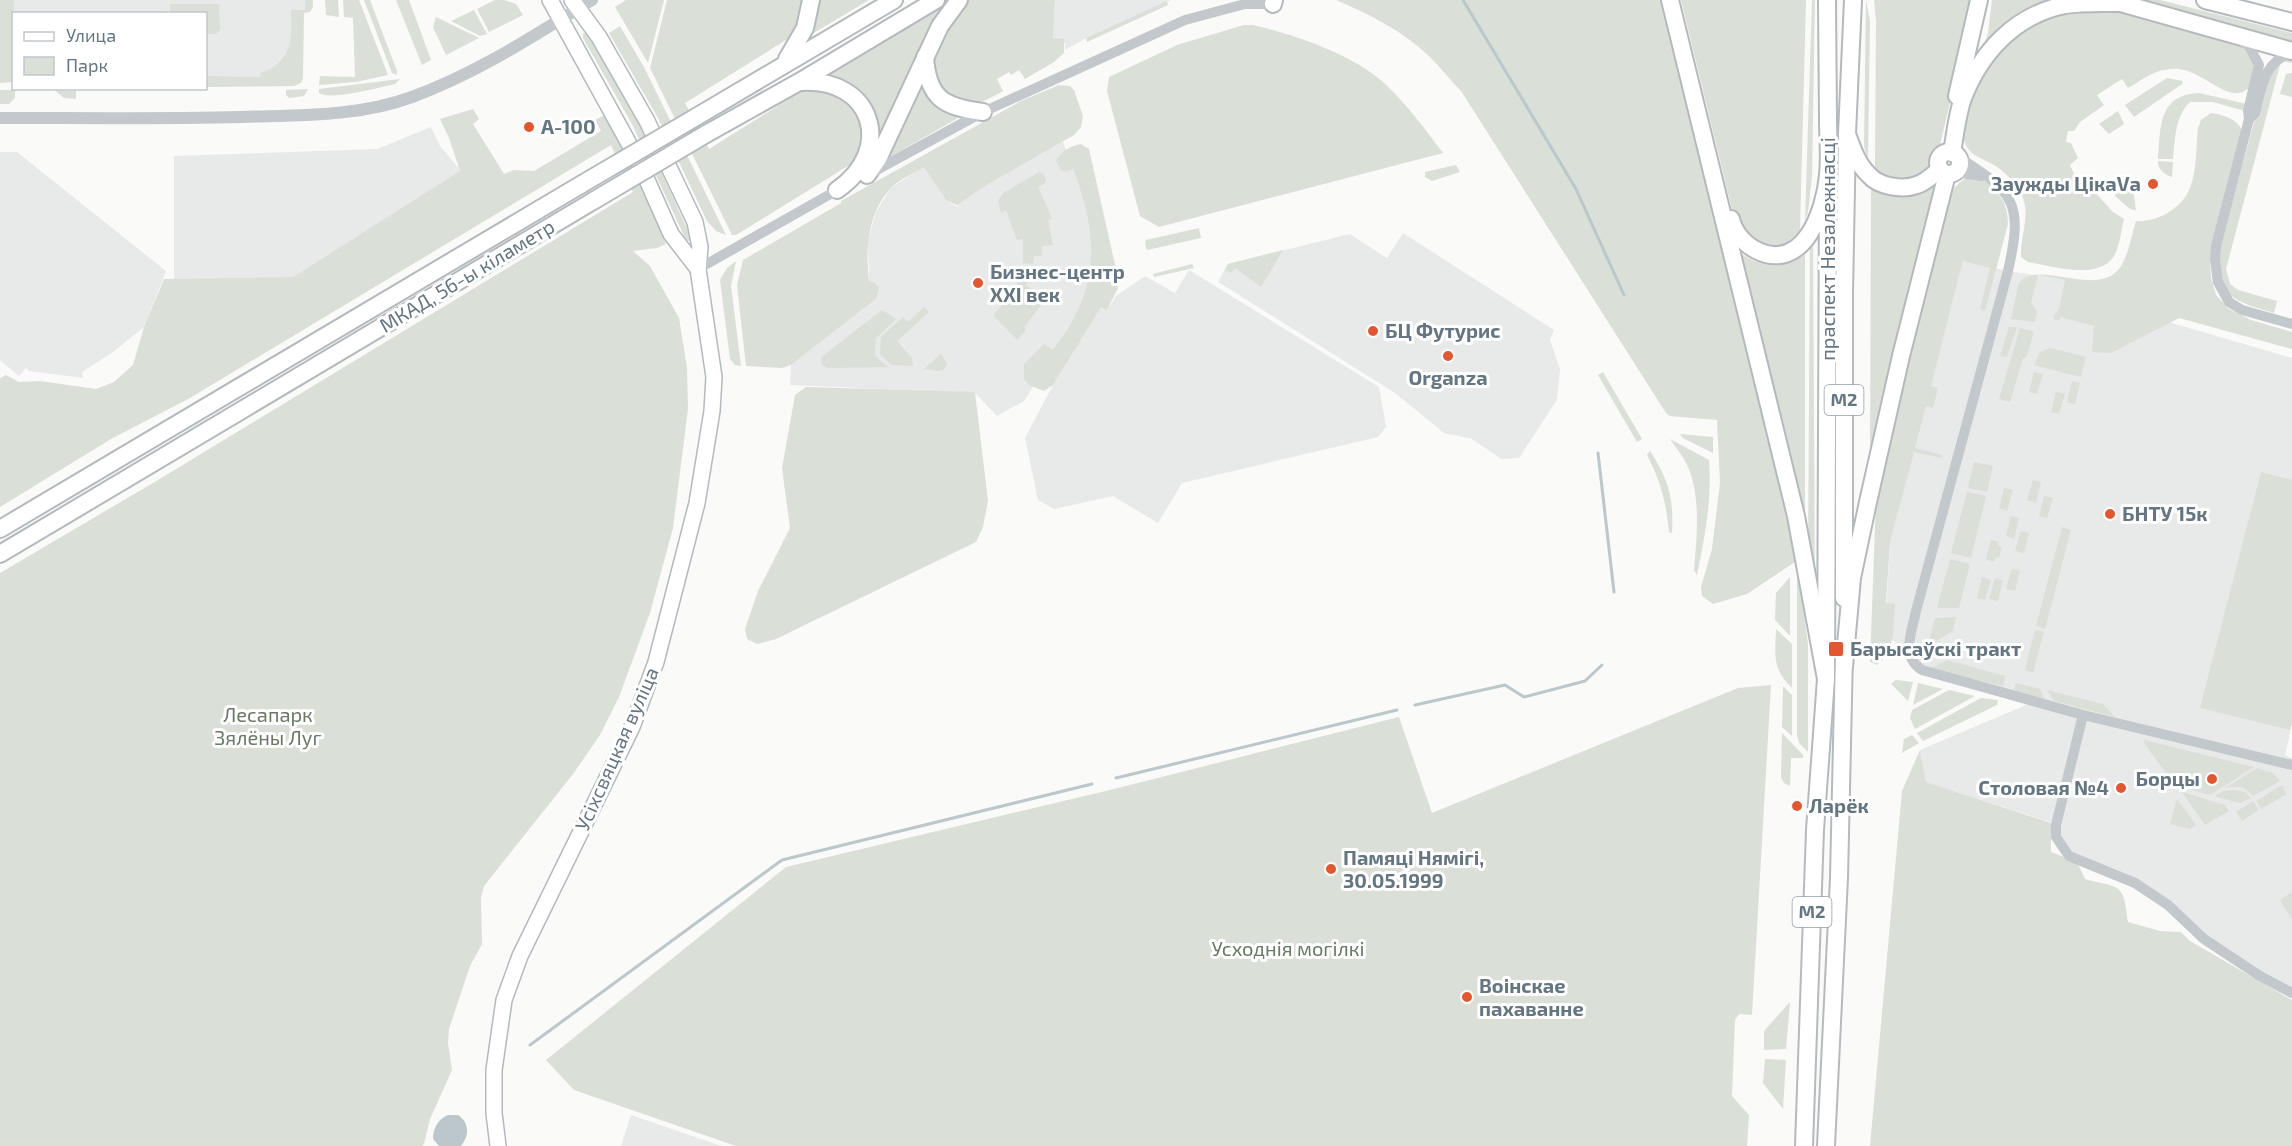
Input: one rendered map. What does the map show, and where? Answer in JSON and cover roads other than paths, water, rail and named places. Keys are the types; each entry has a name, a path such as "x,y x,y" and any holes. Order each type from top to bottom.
{"main road":[{"name":"Усіхсвяцкая вуліца","path":"550,0 639,162 671,234 698,269"},
{"path":"780,67 801,37 808,19 811,0"},
{"name":"МКАД, 56-ы кіламетр","path":"0,529 894,0"},
{"name":"МКАД, 56-ы кіламетр","path":"0,554 706,134 799,82 936,0"},
{"path":"867,175 878,159 940,26 959,0"},
{"path":"1670,0 1796,516 1826,679"},
{"path":"1676,0 1733,227 1744,242 1766,255 1788,254 1797,248 1807,238 1818,217 1828,176"},
{"name":"праспект Незалежнасці","path":"1804,1146 1815,830 1826,679 1827,0"},
{"name":"праспект Незалежнасці","path":"1826,1146 1838,889 1844,667 1844,293 1847,134 1853,0"},
{"path":"1847,134 1853,152 1868,175 1884,184 1907,187 1918,185 1949,163 1979,0"},
{"path":"2205,0 2292,22"},
{"path":"1844,667 1852,578 1901,356 1963,99 1975,74 2000,38 2028,18 2045,11 2066,5 2115,2 2292,52"},
{"name":"Усіхсвяцкая вуліца","path":"498,1146 494,1113 494,1070 504,1000 520,956 611,772 656,662 697,503 707,451 714,377 698,269 700,247 695,222 662,150 599,37 575,4"},
{"path":"925,57 927,75 933,91 942,101 953,107 983,112"},
{"path":"799,82 817,81 842,89 860,104 869,124 870,142 864,163 854,176 837,190"}],"street":[{"path":"0,118 185,118 312,115 363,110 411,98 450,81 561,19 575,4 592,0"},
{"path":"698,269 837,190 983,112 1185,20 1245,4 1274,2"},
{"path":"2234,35 2249,46 2259,65 2248,111 2249,119 2216,246 2218,282 2229,302 2242,310 2292,324"},
{"path":"2249,119 2255,114 2269,68 2281,56 2292,52"},
{"path":"1949,163 1991,178 2008,196 2013,207 2015,233 2008,271 1916,610 1909,653 1912,661 1922,670 2083,715 2292,765"},
{"path":"2083,715 2056,825 2056,837 2065,852 2135,883 2168,905 2204,939 2260,976 2292,993"}],"waterway":[{"path":"1463,0 1576,189 1624,295"},
{"path":"1598,453 1614,592"},
{"path":"1415,705 1505,685 1524,697 1585,681 1602,665"},
{"path":"1116,778 1397,710"},
{"path":"530,1045 782,860 1092,784"}],"place":[{"name":"A-100","path":"529,127"},
{"name":"Заужды ЦікаVа","path":"2153,184"},
{"name":"Бизнес-центр XXI век","path":"978,283"},
{"name":"БЦ Футурис","path":"1373,331"},
{"name":"Organza","path":"1448,356"},
{"name":"БНТУ 15к","path":"2110,514"},
{"name":"Барысаўскі тракт","path":"1836,649"},
{"name":"Борцы","path":"2212,779"},
{"name":"Столовая №4","path":"2121,788"},
{"name":"Ларёк","path":"1797,806"},
{"name":"Памяці Нямігі, 30.05.1999","path":"1331,869"},
{"name":"Воінскае пахаванне","path":"1467,997"}],"park label":[{"name":"Лесапарк Зялёны Луг","path":"268,726"},
{"name":"Усходнія могілкі","path":"1288,949"}]}
